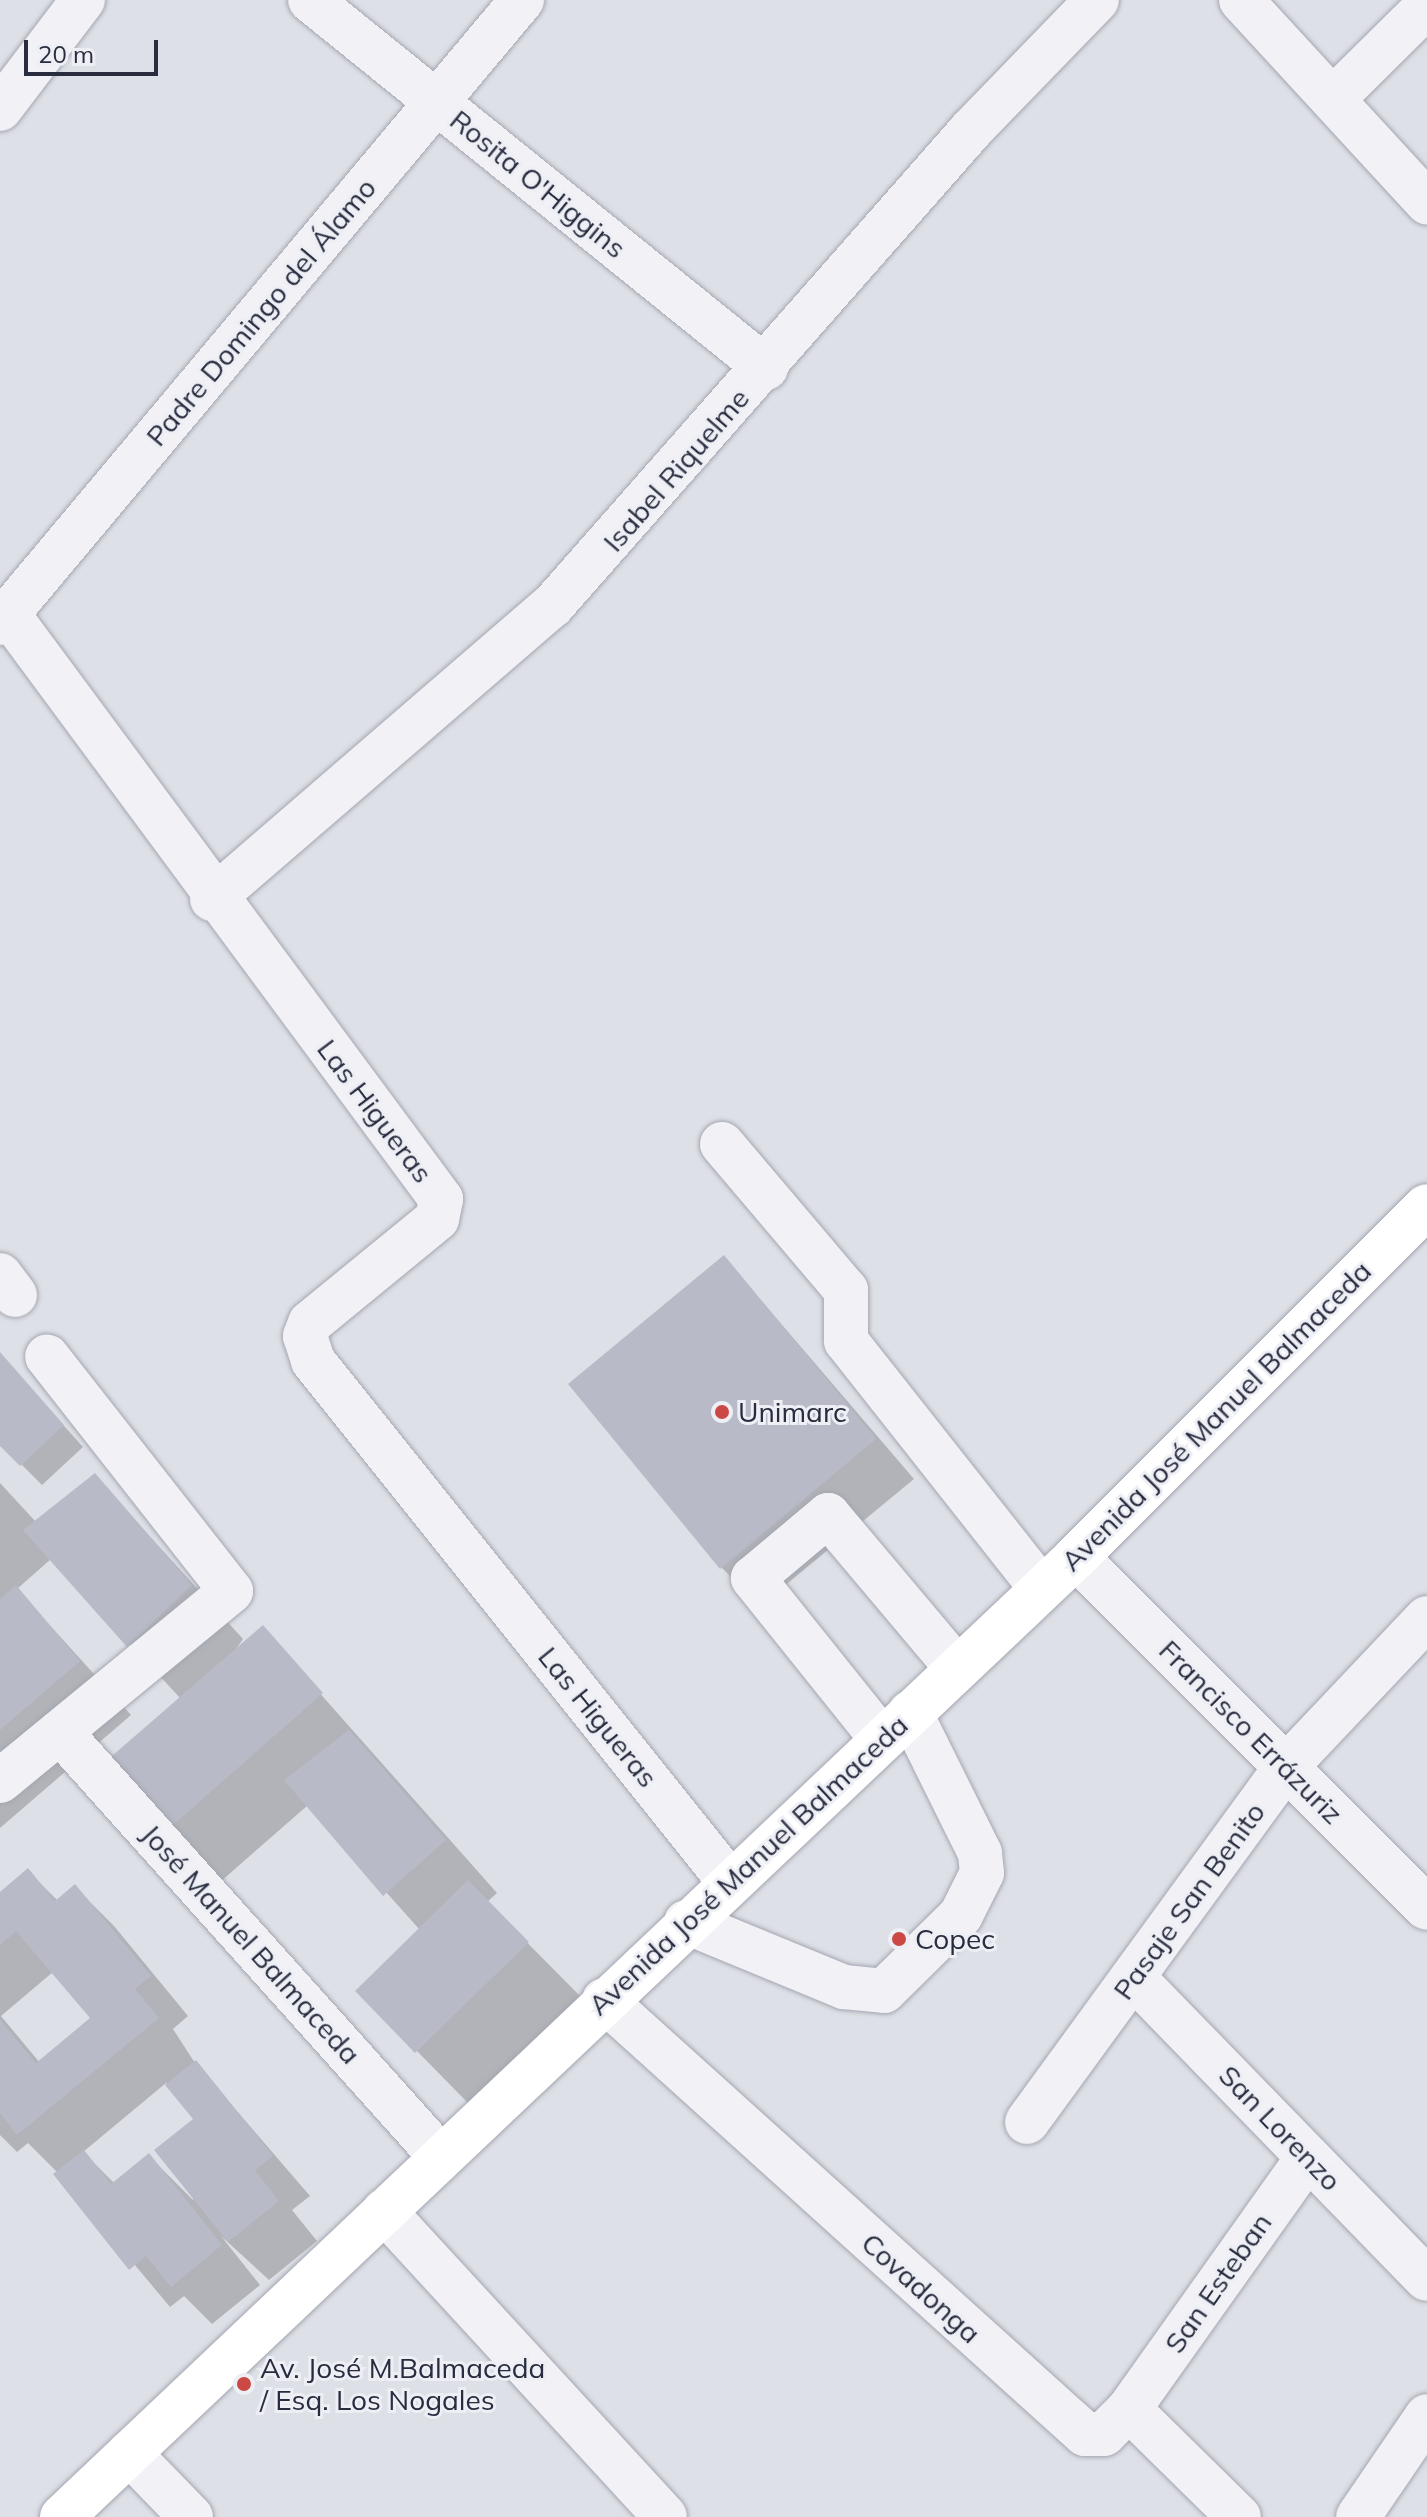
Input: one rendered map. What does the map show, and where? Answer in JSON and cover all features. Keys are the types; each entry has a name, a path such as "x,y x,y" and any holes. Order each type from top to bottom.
{"main road":[{"name":"Avenida José Manuel Balmaceda","path":"62,2517 729,1881 1076,1557 1427,1206"}],"street":[{"path":"0,109 83,0"},
{"name":"Rosita O'Higgins","path":"310,0 766,368"},
{"name":"Padre Domingo del Álamo","path":"4,618 522,0"},
{"name":"Isabel Riquelme","path":"212,899 552,606 766,368 971,130 1097,0"},
{"path":"1241,0 1427,202"},
{"path":"1333,99 1427,6"},
{"name":"Las Higueras","path":"4,618 212,899 441,1199 437,1219 310,1323 307,1349 729,1881"},
{"path":"722,1144 846,1290 846,1341 1042,1589"},
{"path":"0,1781 231,1591 47,1356"},
{"path":"686,1922 844,1987 884,1991 961,1915 982,1873 980,1853 896,1725 753,1578 828,1515 957,1668"},
{"name":"Francisco Errázuriz","path":"1076,1557 1427,1908"},
{"name":"Pasaje San Benito","path":"1027,2122 1286,1767 1427,1618"},
{"name":"José Manuel Balmaceda","path":"60,1732 441,2157"},
{"name":"San Lorenzo","path":"1133,1977 1427,2279"},
{"name":"Covadonga","path":"604,2000 1075,2427 1104,2434 1129,2409"},
{"name":"San Esteban","path":"1129,2409 1308,2157"},
{"path":"384,2211 665,2517"},
{"path":"1129,2409 1239,2517"},
{"path":"1358,2517 1427,2416"},
{"path":"129,2453 191,2517"}],"building":[{"name":"Unimarc","path":"724,1255 876,1439 720,1569 568,1384"},
{"path":"0,1352 64,1425 20,1466 0,1446"},
{"path":"95,1473 192,1585 127,1647 23,1530"},
{"path":"16,1585 80,1661 0,1730 0,1599"},
{"path":"263,1625 323,1693 165,1832 105,1762"},
{"path":"349,1730 446,1840 383,1896 284,1780"},
{"path":"28,1868 55,1901 75,1884 151,1976 135,1989 159,2018 17,2135 0,2113 0,2020 36,2063 90,2018 16,1931 0,1945 0,1892"},
{"path":"468,1880 529,1942 415,2053 355,1991"},
{"path":"196,2060 273,2156 255,2170 279,2201 228,2242 154,2150 193,2119 165,2085"},
{"path":"84,2150 111,2184 149,2153 222,2245 171,2287 146,2256 129,2270 53,2174"}],"place":[{"name":"Unimarc","path":"722,1412"},
{"name":"Copec","path":"899,1939"},
{"name":"Av. José M.Balmaceda / Esq. Los Nogales","path":"244,2384"}]}
